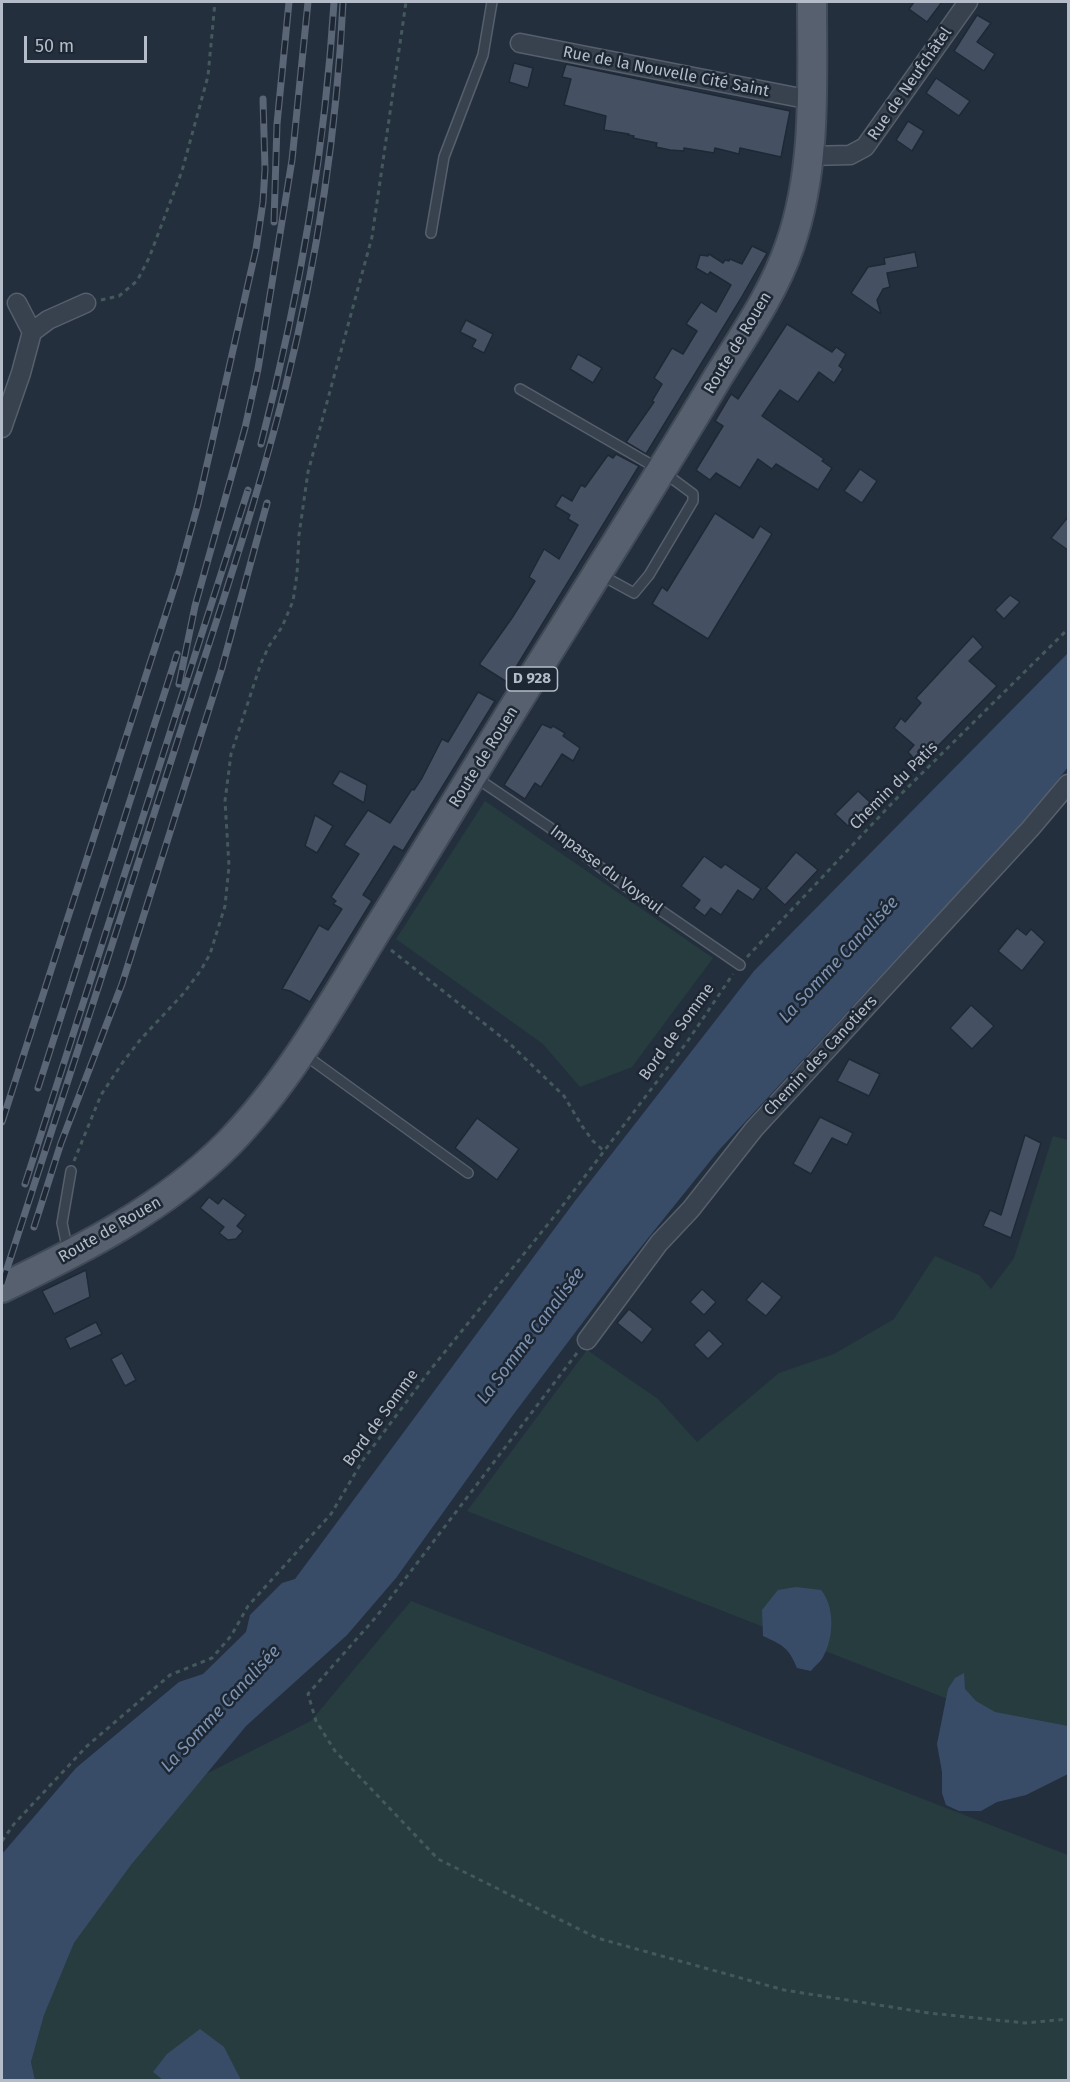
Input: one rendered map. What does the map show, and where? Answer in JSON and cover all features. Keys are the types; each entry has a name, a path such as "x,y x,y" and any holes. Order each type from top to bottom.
{"main road":[{"name":"Route de Rouen","path":"2,1288 69,1256 128,1223 176,1190 206,1165 251,1119 301,1051 374,937 662,471 761,306 781,268 806,186 812,100 812,2"}],"street":[{"name":"Rue de Neufchâtel","path":"808,156 850,155 865,147 968,2"},
{"name":"Rue de la Nouvelle Cité Saint","path":"520,43 812,100"},
{"path":"17,303 32,332"},
{"path":"2,428 32,332 48,320 86,303"},
{"name":"Chemin des Canotiers","path":"587,1340 659,1243 691,1209 754,1129 1030,829 1068,784"}],"lane":[{"path":"431,233 444,157 483,55 492,2"},
{"path":"520,389 662,471 693,494 693,501 649,575 634,593 598,573"},
{"name":"Impasse du Voyeul","path":"473,776 549,827 618,881 740,964"},
{"path":"301,1051 468,1173"},
{"path":"69,1256 62,1223 71,1171"}],"path":[{"path":"86,303 119,296 129,289 137,281 149,258 182,171 208,76 215,2"},
{"path":"71,1171 77,1150 101,1095 140,1040 183,994 201,970 210,954 225,906 229,866 225,801 231,754 261,663 282,627 293,601 308,472 372,237 406,2"},
{"name":"Chemin du Patis","path":"740,964 895,800 1068,629"},
{"path":"374,937 509,1042 564,1096 587,1134 604,1151"},
{"name":"Bord de Somme","path":"2,1841 14,1824 87,1746 170,1675 212,1658 231,1636 248,1606 331,1514 363,1460 431,1369 604,1151 687,1042 740,964"},
{"path":"587,1340 376,1617 308,1694 316,1721 335,1751 438,1859 597,1938 784,1990 929,2013 1025,2023 1068,2019"}],"green space":[{"path":"485,801 713,958 632,1067 580,1087 543,1044 396,939"},
{"path":"1053,1136 1068,1140 1068,1746 467,1511 587,1350 658,1399 697,1442 779,1373 834,1354 894,1319 935,1256 979,1275 991,1289 1014,1258"},
{"path":"411,1601 1068,1855 1068,2080 35,2080 31,2062 44,2014 74,1943 131,1865 206,1774 311,1721"}],"water":[{"name":"La Somme Canalisée","path":"1068,653 1068,767 1032,813 719,1150 620,1273 513,1415 396,1578 347,1635 246,1726 131,1865 74,1943 44,2015 31,2062 35,2080 2,2080 2,1854 76,1768 179,1682 203,1674 246,1632 250,1615 282,1583 295,1579 575,1201 754,971"},
{"path":"796,1587 821,1590 826,1597 831,1614 831,1632 827,1649 822,1659 811,1671 797,1668 784,1648 763,1636 762,1610 778,1590"},
{"path":"964,1673 965,1689 976,1701 995,1712 1068,1726 1068,1774 1026,1795 997,1802 981,1811 959,1811 946,1805 942,1793 942,1772 937,1744 948,1689 955,1678"},
{"path":"200,2029 224,2047 241,2080 163,2080 153,2072 167,2054"}],"building":[{"path":"914,2 942,2 927,22 909,9"},
{"path":"977,15 991,23 977,42 995,54 984,71 954,51"},
{"path":"514,63 533,68 528,88 509,82"},
{"path":"566,64 790,111 781,157 740,148 739,154 715,148 714,153 684,148 684,151 670,150 656,147 657,143 633,138 634,136 629,134 604,130 606,116 564,105 571,79 562,77"},
{"path":"936,78 970,101 959,116 926,93"},
{"path":"908,121 924,131 912,151 896,140"},
{"path":"752,246 767,253 646,454 626,442 654,402 652,401 662,384 654,378 672,348 683,354 697,331 686,324 701,302 716,312 731,285 710,272 708,275 696,268 700,255 708,256 709,254 723,263 730,259 742,264"},
{"path":"915,252 918,267 887,273 890,287 883,289 877,300 881,314 851,293 868,267 885,264 884,258"},
{"path":"466,320 493,334 484,353 472,347 476,340 460,332"},
{"path":"787,324 832,352 836,347 846,354 839,366 843,369 834,383 819,372 798,402 780,390 762,416 824,459 822,461 832,468 818,490 776,464 772,469 758,459 740,488 716,473 710,480 696,470 723,426 715,421 731,394 738,399"},
{"path":"578,354 602,368 593,383 570,369"},
{"path":"616,454 639,466 507,682 480,663 535,581 529,577 544,549 559,559 578,525 568,519 570,515 555,506 562,495 572,501 581,485 585,487 608,455 613,458"},
{"path":"860,469 877,481 862,503 844,491"},
{"path":"715,513 753,538 760,526 772,534 708,639 652,604 662,587 667,591"},
{"path":"1068,517 1068,550 1051,538"},
{"path":"1010,595 1020,602 1004,619 995,610"},
{"path":"973,636 983,647 969,661 997,686 932,752 929,750 917,762 908,752 914,745 894,728 901,718 905,722 921,703 916,698"},
{"path":"478,692 495,701 403,851 394,846 363,895 372,901 310,1002 282,989 319,925 328,930 342,909 333,904 336,901 331,897 359,854 344,845 368,810 390,823 422,778 442,739 448,742"},
{"path":"542,724 551,728 553,726 565,733 563,736 580,748 573,761 562,754 541,787 535,783 525,799 504,785"},
{"path":"340,771 367,785 364,803 332,784"},
{"path":"858,791 871,803 848,826 835,814"},
{"path":"315,815 333,826 317,853 305,846"},
{"path":"796,852 818,870 785,905 766,888"},
{"path":"704,856 721,868 725,864 761,889 753,900 738,890 721,915 711,908 705,916 694,908 700,900 681,886"},
{"path":"1017,928 1026,935 1031,929 1045,942 1022,971 998,951"},
{"path":"971,1005 994,1026 972,1049 950,1028"},
{"path":"849,1059 880,1074 869,1096 837,1081"},
{"path":"820,1117 853,1133 847,1145 832,1138 811,1174 793,1164"},
{"path":"477,1118 519,1149 497,1180 455,1148"},
{"path":"1025,1135 1041,1143 1011,1238 983,1226 990,1210 1001,1215"},
{"path":"209,1197 218,1204 223,1198 246,1215 237,1226 243,1231 236,1239 228,1240 219,1233 224,1227 200,1208"},
{"path":"86,1270 90,1297 54,1314 42,1291"},
{"path":"762,1281 782,1297 766,1316 746,1300"},
{"path":"702,1289 716,1302 704,1315 690,1302"},
{"path":"629,1309 653,1329 642,1343 617,1323"},
{"path":"96,1322 102,1334 70,1349 65,1338"},
{"path":"709,1330 723,1344 708,1359 694,1345"},
{"path":"122,1353 136,1380 125,1386 111,1359"}],"railway":[{"path":"274,222 277,124 289,2"},
{"path":"179,684 195,606 245,428 258,369 292,160 308,2"},
{"path":"261,444 287,334 308,224 324,114 334,2"},
{"path":"2,1284 223,601 275,428 297,338 324,195 336,98 343,2"},
{"path":"2,1122 179,573 198,504 256,249 265,169 263,99"},
{"path":"25,1184 248,490"},
{"path":"34,1227 61,1143 122,984 222,668 267,503"},
{"path":"38,1088 177,654"}]}
